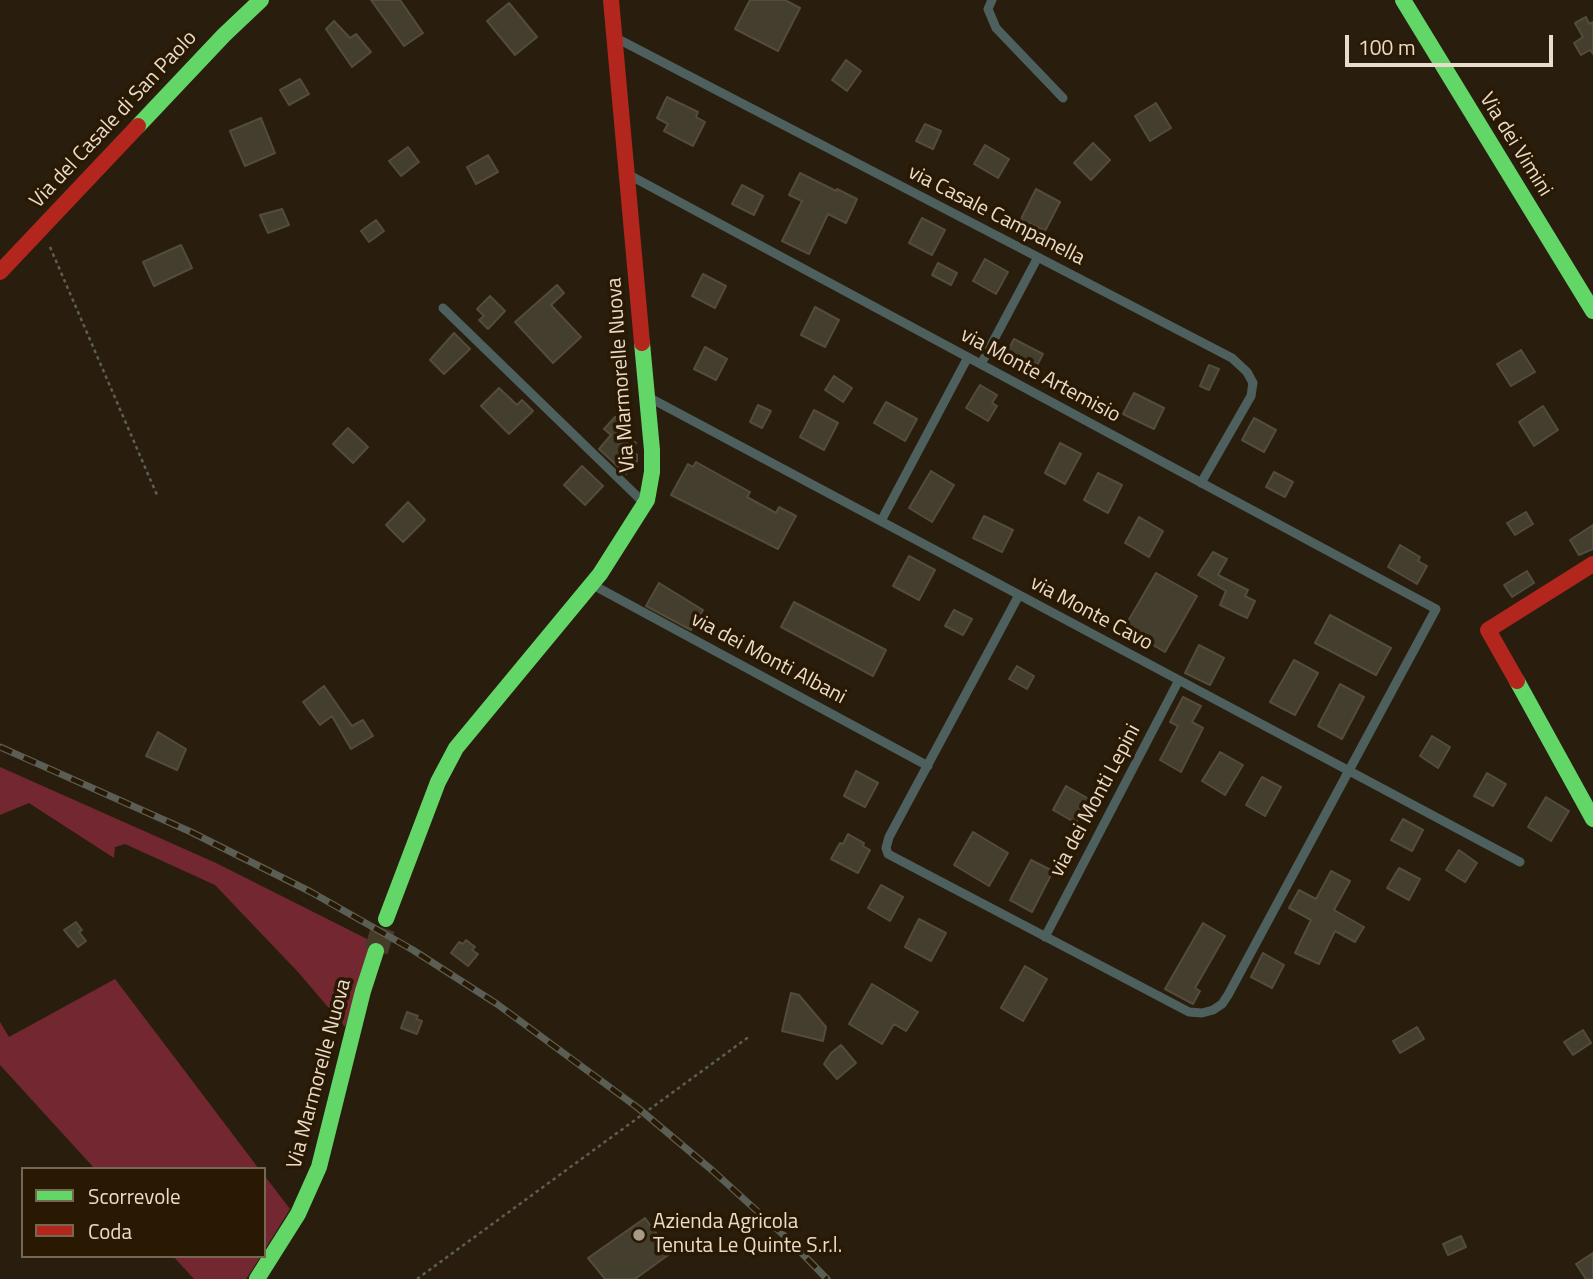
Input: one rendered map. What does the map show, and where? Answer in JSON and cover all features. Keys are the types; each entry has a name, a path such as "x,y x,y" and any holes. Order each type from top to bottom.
{"street":[{"name":"Via del Casale di San Paolo","path":"0,271 224,35 261,0"},
{"name":"Via Marmorelle Nuova","path":"386,919 438,782 456,748 592,584 645,504 652,472 611,0"},
{"name":"Via dei Vimini","path":"1403,0 1593,311"},
{"path":"1593,564 1488,630 1593,819"},
{"name":"Via Marmorelle Nuova","path":"257,1279 298,1214 319,1167 363,991 376,951"}],"lane":[{"path":"992,0 988,9 992,21 1063,99"},
{"name":"via Casale Campanella","path":"614,37 1232,358 1247,372 1253,383 1251,396 1201,483"},
{"name":"via Monte Artemisio","path":"626,173 1436,609 1348,770"},
{"path":"981,364 1038,257"},
{"path":"443,308 645,504"},
{"path":"881,521 968,357"},
{"name":"via Monte Cavo","path":"646,396 1520,862"},
{"name":"via dei Monti Albani","path":"592,584 928,765"},
{"path":"1019,595 889,837 886,848 888,853 1045,937 1189,1012 1213,1010 1222,1004 1228,995 1348,770"},
{"name":"via dei Monti Lepini","path":"1045,937 1179,681"}],"path":[{"path":"42,228 157,495"},
{"path":"417,1279 750,1036"}],"shaded area":[{"path":"0,767 216,863 373,942 345,1027 298,972 215,885 125,844 115,847 114,858 29,803 0,815"},
{"path":"115,979 257,1167 93,1167 0,1065 0,1022 9,1037"},
{"path":"266,1178 290,1209 266,1248"},
{"path":"175,1258 260,1258 246,1279 194,1279"}],"building":[{"path":"371,0 400,0 423,33 404,46"},
{"path":"750,0 785,0 800,8 778,51 735,29"},
{"path":"509,3 537,37 515,55 487,21"},
{"path":"1586,17 1589,24 1593,22 1593,54 1590,50 1581,55 1574,43 1583,37 1575,23"},
{"path":"334,21 350,38 356,34 371,52 352,67 326,29"},
{"path":"846,60 861,71 847,91 832,80"},
{"path":"300,79 309,94 289,105 280,90"},
{"path":"667,97 698,112 696,117 705,122 693,146 664,131 668,124 657,118"},
{"path":"1156,103 1171,128 1150,141 1135,116"},
{"path":"261,118 275,153 245,166 230,131"},
{"path":"925,124 941,131 933,149 916,141"},
{"path":"1093,143 1110,160 1091,180 1074,163"},
{"path":"985,145 1009,159 998,178 974,164"},
{"path":"408,147 419,162 401,176 389,161"},
{"path":"488,155 498,172 476,184 467,167"},
{"path":"800,173 857,199 846,223 828,214 809,254 782,241 802,201 789,195"},
{"path":"742,185 763,196 754,215 732,204"},
{"path":"1036,189 1060,202 1045,231 1021,219"},
{"path":"282,209 289,225 268,233 260,215"},
{"path":"922,218 945,230 932,255 909,243"},
{"path":"376,220 384,231 369,242 361,231"},
{"path":"181,245 192,268 154,286 143,262"},
{"path":"985,259 1008,272 996,294 973,281"},
{"path":"938,263 957,273 951,285 932,275"},
{"path":"703,274 726,286 715,308 692,296"},
{"path":"557,285 564,293 551,305 581,337 553,363 515,322"},
{"path":"490,296 505,311 488,329 479,320 484,316 477,309"},
{"path":"815,307 839,320 825,347 801,335"},
{"path":"454,333 470,349 444,374 430,360"},
{"path":"1014,339 1043,354 1032,375 1003,360"},
{"path":"705,347 727,359 716,380 694,369"},
{"path":"1521,350 1535,372 1511,386 1497,364"},
{"path":"1209,365 1219,369 1209,390 1200,386"},
{"path":"834,376 852,388 843,402 825,390"},
{"path":"980,385 997,395 992,403 997,406 988,421 966,408"},
{"path":"499,388 517,405 522,400 533,411 509,434 481,406"},
{"path":"1134,393 1164,408 1154,429 1123,414"},
{"path":"886,402 917,419 905,441 874,423"},
{"path":"758,405 771,411 762,428 750,422"},
{"path":"1543,406 1558,430 1534,446 1519,422"},
{"path":"814,410 838,423 824,450 800,437"},
{"path":"615,417 631,433 628,436 636,443 631,450 637,455 637,461 626,474 599,449 611,435 604,429"},
{"path":"1254,418 1276,430 1264,452 1242,440"},
{"path":"348,428 368,447 353,463 333,444"},
{"path":"1060,443 1081,454 1065,484 1045,473"},
{"path":"696,462 750,492 747,497 776,513 779,507 796,516 778,549 671,495 688,464 693,467"},
{"path":"582,466 603,486 585,505 564,485"},
{"path":"931,471 954,485 932,522 909,508"},
{"path":"1274,472 1293,482 1285,497 1266,487"},
{"path":"1098,473 1122,485 1108,513 1084,500"},
{"path":"408,502 425,520 403,542 386,525"},
{"path":"1526,512 1533,524 1515,535 1507,523"},
{"path":"984,516 1013,530 1002,552 973,538"},
{"path":"1139,517 1163,531 1149,557 1125,543"},
{"path":"1593,525 1593,549 1579,555 1570,540"},
{"path":"1400,545 1420,557 1418,561 1427,566 1417,584 1388,567"},
{"path":"1213,552 1227,559 1218,575 1248,590 1245,596 1255,601 1247,618 1220,605 1226,591 1198,575"},
{"path":"909,556 935,570 919,600 893,586"},
{"path":"1527,571 1534,583 1512,597 1504,585"},
{"path":"1156,573 1197,596 1165,652 1124,628"},
{"path":"659,583 703,610 691,630 646,606"},
{"path":"794,602 886,650 873,676 781,627"},
{"path":"954,610 972,619 963,635 945,626"},
{"path":"1330,615 1391,648 1376,675 1315,643"},
{"path":"1199,645 1224,658 1210,685 1185,673"},
{"path":"1294,660 1318,673 1295,715 1270,702"},
{"path":"1017,666 1034,676 1027,689 1009,679"},
{"path":"1340,684 1364,697 1342,739 1318,726"},
{"path":"324,686 352,726 363,720 373,736 351,749 332,716 320,725 303,702"},
{"path":"1183,697 1201,706 1192,722 1203,728 1181,772 1160,760 1178,726 1170,722"},
{"path":"158,732 186,749 177,770 146,756"},
{"path":"1432,736 1450,747 1438,768 1420,756"},
{"path":"1220,752 1243,765 1225,795 1202,781"},
{"path":"856,771 878,783 865,807 844,796"},
{"path":"1487,773 1506,784 1493,806 1474,796"},
{"path":"1262,777 1281,787 1265,816 1246,805"},
{"path":"1066,786 1089,799 1076,823 1053,810"},
{"path":"1546,797 1569,811 1551,841 1528,827"},
{"path":"1403,819 1423,830 1412,851 1391,840"},
{"path":"973,832 1008,853 989,886 954,865"},
{"path":"848,834 864,843 863,846 870,850 858,873 831,859"},
{"path":"1459,850 1477,863 1465,882 1446,870"},
{"path":"1031,860 1053,871 1032,912 1010,900"},
{"path":"1399,868 1420,879 1409,900 1387,888"},
{"path":"1331,871 1350,881 1334,910 1364,927 1355,942 1335,931 1319,964 1295,953 1311,920 1289,908 1299,890 1316,899"},
{"path":"881,885 903,897 890,921 868,908"},
{"path":"919,919 946,933 931,961 905,947"},
{"path":"76,922 86,941 78,947 64,930"},
{"path":"1203,923 1225,936 1195,988 1200,991 1193,1004 1165,989"},
{"path":"466,940 475,947 472,950 478,954 468,966 451,953 459,942 463,944"},
{"path":"1263,953 1284,965 1272,988 1251,977"},
{"path":"1025,966 1047,979 1023,1021 1001,1008"},
{"path":"872,984 918,1012 906,1031 894,1024 882,1044 849,1024"},
{"path":"791,993 799,995 826,1027 823,1041 782,1031"},
{"path":"407,1012 418,1016 416,1019 422,1021 417,1034 401,1028"},
{"path":"1417,1027 1424,1039 1400,1053 1393,1041"},
{"path":"1583,1030 1591,1043 1573,1055 1564,1042"},
{"path":"841,1045 856,1063 837,1079 824,1064 831,1053"},
{"name":"Azienda Agricola Tenuta Le Quinte S.r.l.","path":"645,1218 671,1253 635,1279 605,1279 588,1258"},
{"path":"1461,1236 1466,1247 1448,1255 1443,1244"},
{"path":"1593,1253 1593,1279 1586,1279 1576,1264"}],"tunnel":[{"path":"376,951 386,919"}],"railway":[{"path":"0,747 191,832 311,892 413,950 497,1004 638,1108 713,1171 790,1241 827,1279"}],"traffic: fast":[{"path":"138,126 261,0"},
{"path":"1403,0 1593,311"},
{"path":"386,919 438,782 456,748 600,574 647,500 652,472 652,450 642,343"},
{"path":"1517,681 1593,819"},
{"path":"257,1279 298,1214 319,1167 363,991 376,951"}],"traffic: jam":[{"path":"611,0 642,343"},
{"path":"0,272 138,126"},
{"path":"1517,681 1488,630 1593,564"}],"place":[{"name":"Azienda Agricola Tenuta Le Quinte S.r.l.","path":"639,1235"}]}
